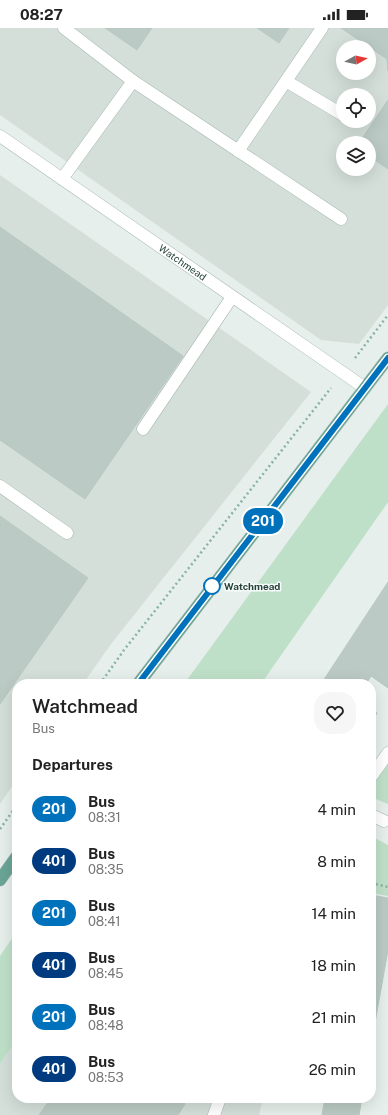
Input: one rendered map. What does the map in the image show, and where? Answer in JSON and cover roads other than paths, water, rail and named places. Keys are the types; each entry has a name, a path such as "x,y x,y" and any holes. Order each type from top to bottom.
{"main road":[{"path":"142,679 388,358"},
{"path":"0,880 12,863"}],"street":[{"path":"64,28 133,81 341,219"},
{"path":"238,151 322,28"},
{"path":"62,179 133,81"},
{"path":"286,81 336,110"},
{"name":"Watchmead","path":"0,136 365,388"},
{"path":"143,429 232,297"},
{"path":"0,486 67,533"},
{"path":"376,770 388,753"},
{"path":"376,818 384,821"},
{"path":"214,1115 218,1103"}],"place":[{"name":"Watchmead","path":"212,586"}]}
